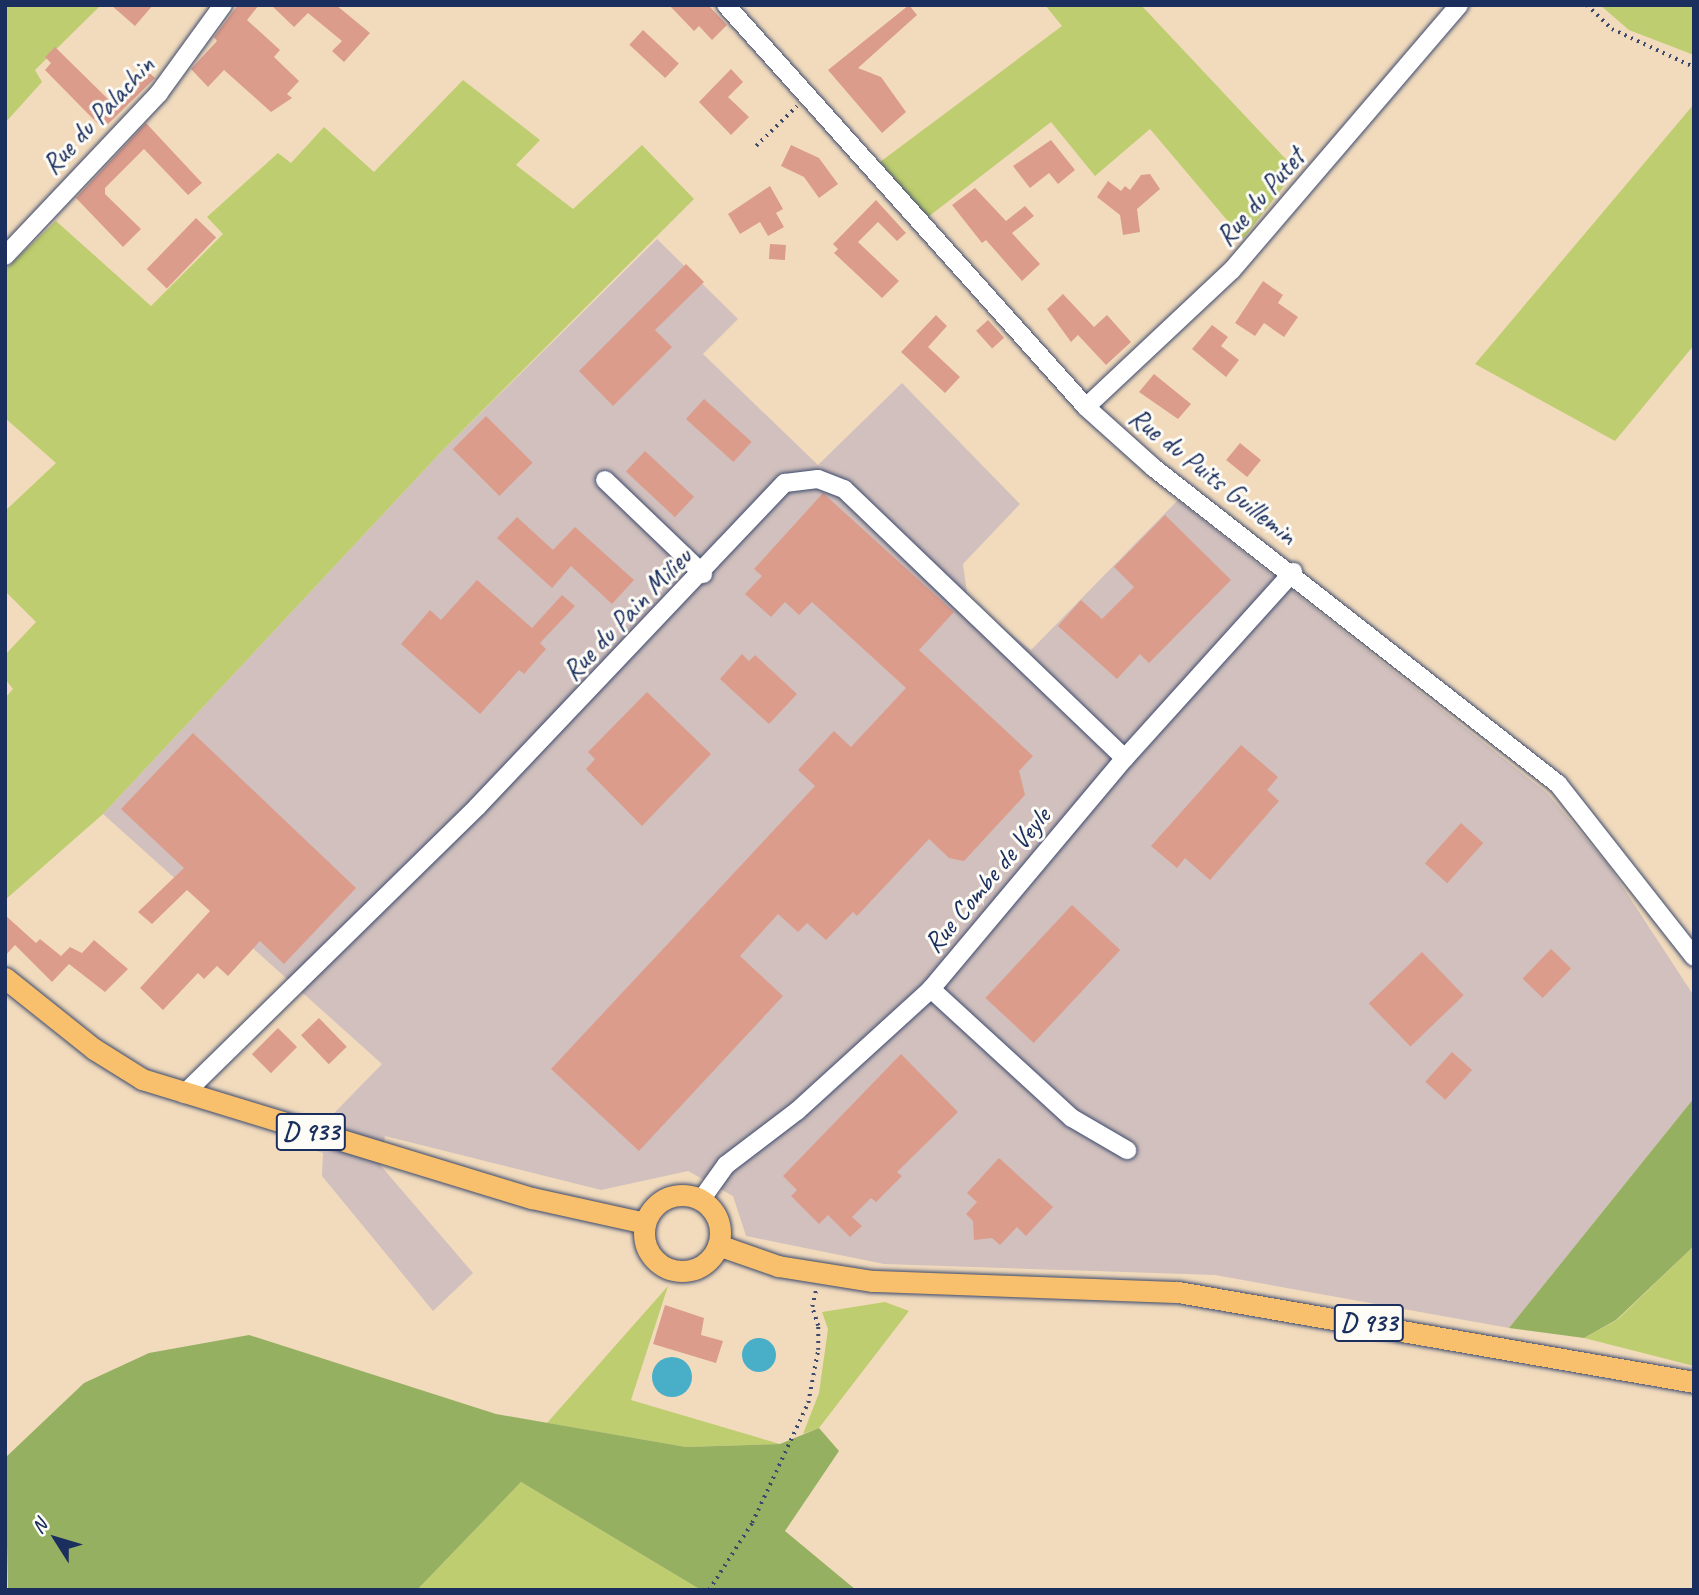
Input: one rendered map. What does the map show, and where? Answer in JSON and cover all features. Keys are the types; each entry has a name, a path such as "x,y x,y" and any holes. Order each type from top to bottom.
{"main road":[{"name":"D 933","path":"5,978 94,1049 142,1079 532,1198 645,1223"},
{"path":"675,1195 701,1200 718,1219 718,1245 703,1265 691,1270 665,1268 647,1249 645,1223 663,1200 675,1195"},
{"name":"D 933","path":"718,1245 778,1266 873,1281 1178,1292 1694,1382"}],"street":[{"name":"Rue du Palachin","path":"5,256 159,93 223,5"},
{"name":"Rue du Puits Guillemin","path":"726,5 1086,407 1154,468 1293,572 1558,784 1694,957"},
{"name":"Rue du Putet","path":"1086,407 1232,270 1459,5"},
{"name":"Rue du Pain Milieu","path":"184,1094 477,807 703,573 785,483 818,479 844,489 1125,758"},
{"path":"606,480 703,573"},
{"name":"Rue Combe de Veyle","path":"701,1200 726,1165 797,1111 931,989 1125,758 1293,572"},
{"path":"931,989 1072,1118 1127,1150"}],"path":[{"path":"1587,5 1612,30 1694,67"},
{"path":"756,146 807,96"},
{"path":"709,1590 752,1523 808,1403 818,1350 813,1307 820,1274"}],"shaded area":[{"path":"657,239 738,319 703,354 818,465 902,383 1020,504 963,564 968,600 1031,650 1178,500 1547,793 1609,866 1694,996 1694,1098 1509,1328 1215,1275 884,1264 746,1236 733,1196 688,1171 601,1190 385,1136 381,1166 473,1273 433,1311 322,1176 323,1153 302,1146 382,1064 103,814 441,452"}],"green space":[{"path":"5,5 100,6 35,70 42,82 5,123"},
{"path":"1045,5 1141,5 1296,170 1243,239 1150,129 1095,176 1051,122 928,217 880,162 1062,26"},
{"path":"1600,5 1694,5 1694,55 1629,30"},
{"path":"463,80 540,140 516,165 573,209 642,145 694,199 441,452 103,814 5,900 5,698 13,689 5,679 5,655 36,622 5,591 5,511 56,463 5,418 5,270 56,221 151,306 223,234 207,217 278,153 291,163 324,127 374,172"},
{"path":"1694,104 1694,345 1615,441 1475,364"},
{"path":"1694,1098 1694,1246 1616,1320 1584,1338 1509,1328"},
{"path":"1694,1246 1694,1366 1584,1338 1617,1320"},
{"path":"668,1286 631,1400 780,1444 686,1447 547,1423"},
{"path":"885,1302 909,1311 819,1428 803,1434 819,1393 828,1329 822,1312"},
{"path":"249,1335 496,1414 686,1447 780,1444 819,1428 839,1451 785,1531 856,1590 701,1590 521,1482 417,1590 8,1590 5,1458 84,1383 149,1353"},
{"path":"521,1482 701,1590 417,1590"}],"water":[{"path":"759,1338 771,1343 776,1355 771,1367 759,1372 747,1367 742,1355 747,1343"},
{"path":"672,1357 680,1358 686,1363 691,1369 691,1385 686,1391 680,1396 672,1397 664,1396 658,1391 653,1385 652,1377 653,1369 658,1363 664,1358"}],"building":[{"path":"111,5 153,5 135,26"},
{"path":"238,5 259,5 247,20 280,50 274,57 299,81 287,94 292,98 271,112 224,70 208,87 191,69 217,41 214,37"},
{"path":"271,5 336,5 370,33 344,62 332,51 342,41 308,13 294,27"},
{"path":"669,5 708,5 727,25 712,40 699,26 694,31"},
{"path":"909,5 917,15 858,68 881,77 906,112 882,133 828,70"},
{"path":"643,30 679,63 665,78 629,45"},
{"path":"55,47 113,104 145,69 155,78 108,124 103,120 99,125 45,70 51,63 45,57"},
{"path":"731,69 743,82 728,97 749,117 731,135 699,102"},
{"path":"146,123 202,183 188,195 144,149 105,188 105,194 141,229 123,247 76,198"},
{"path":"1051,140 1075,170 1058,184 1049,173 1030,188 1013,166"},
{"path":"791,145 819,158 838,184 819,198 804,177 781,166"},
{"path":"1150,174 1160,189 1137,209 1140,232 1123,235 1120,215 1097,197 1108,181 1121,191 1125,186 1130,190 1141,175"},
{"path":"770,186 783,209 776,213 784,227 768,236 760,222 740,234 728,214"},
{"path":"975,188 1006,221 1025,206 1034,216 1012,233 1040,264 1022,281 986,240 982,243 952,205"},
{"path":"876,200 906,233 897,241 878,222 858,242 899,281 882,298 834,253 838,249 833,244"},
{"path":"196,218 216,237 167,289 147,269"},
{"path":"770,244 786,245 785,260 769,259"},
{"path":"686,264 704,282 655,330 672,347 613,406 579,371"},
{"path":"1263,281 1283,295 1278,303 1298,317 1284,337 1264,323 1255,336 1235,323"},
{"path":"1063,294 1094,327 1107,315 1131,342 1106,365 1078,335 1071,342 1047,309"},
{"path":"936,315 947,326 928,347 960,377 945,393 901,352"},
{"path":"988,320 1004,338 992,349 976,331"},
{"path":"1212,325 1228,337 1221,346 1239,360 1226,377 1192,349"},
{"path":"1154,374 1191,404 1178,419 1139,392"},
{"path":"704,399 752,442 733,462 686,419"},
{"path":"486,416 533,463 499,496 453,449"},
{"path":"1240,443 1261,460 1247,477 1226,460"},
{"path":"645,451 694,497 675,517 626,471"},
{"path":"823,493 954,612 919,650 1033,756 1019,771 1025,795 964,861 949,858 929,839 857,916 853,912 826,940 807,923 798,932 778,914 740,956 783,996 639,1151 551,1069 815,786 798,770 834,731 851,747 906,688 812,602 799,615 785,602 771,617 745,594 762,576 754,569"},
{"path":"1165,515 1231,580 1149,663 1140,654 1117,679 1058,626 1081,600 1102,619 1134,587 1114,567"},
{"path":"517,517 553,550 575,527 634,580 612,604 571,566 552,588 497,538"},
{"path":"477,580 532,628 562,595 575,606 540,643 546,649 524,674 519,670 480,714 401,644 430,610 441,620"},
{"path":"742,654 749,661 755,655 797,694 769,724 720,679"},
{"path":"647,692 711,754 642,826 586,769 595,759 588,752"},
{"path":"193,733 356,888 284,964 260,941 228,976 217,966 204,979 198,973 163,1010 140,988 210,911 187,890 152,924 138,912 184,868 121,809"},
{"path":"1241,745 1278,777 1267,790 1279,801 1210,880 1185,858 1177,868 1151,846"},
{"path":"1461,823 1483,843 1447,883 1425,863"},
{"path":"1072,905 1120,950 1034,1043 985,998"},
{"path":"5,915 36,943 40,939 61,956 70,947 82,953 94,940 128,969 105,992 69,964 52,982 15,945 5,956"},
{"path":"1551,949 1571,968 1543,998 1523,978"},
{"path":"1422,952 1464,995 1410,1047 1369,1003"},
{"path":"319,1018 347,1047 329,1064 301,1035"},
{"path":"278,1028 297,1047 271,1073 252,1054"},
{"path":"1452,1052 1472,1070 1445,1100 1425,1082"},
{"path":"901,1054 958,1112 897,1172 902,1176 876,1202 871,1198 852,1217 862,1226 850,1237 828,1215 819,1224 791,1196 797,1190 783,1176"},
{"path":"999,1158 1053,1207 1026,1236 1017,1227 1000,1245 992,1238 974,1240 973,1221 966,1214 977,1202 967,1193"},
{"path":"665,1305 704,1318 701,1335 723,1341 716,1363 653,1344"}]}
